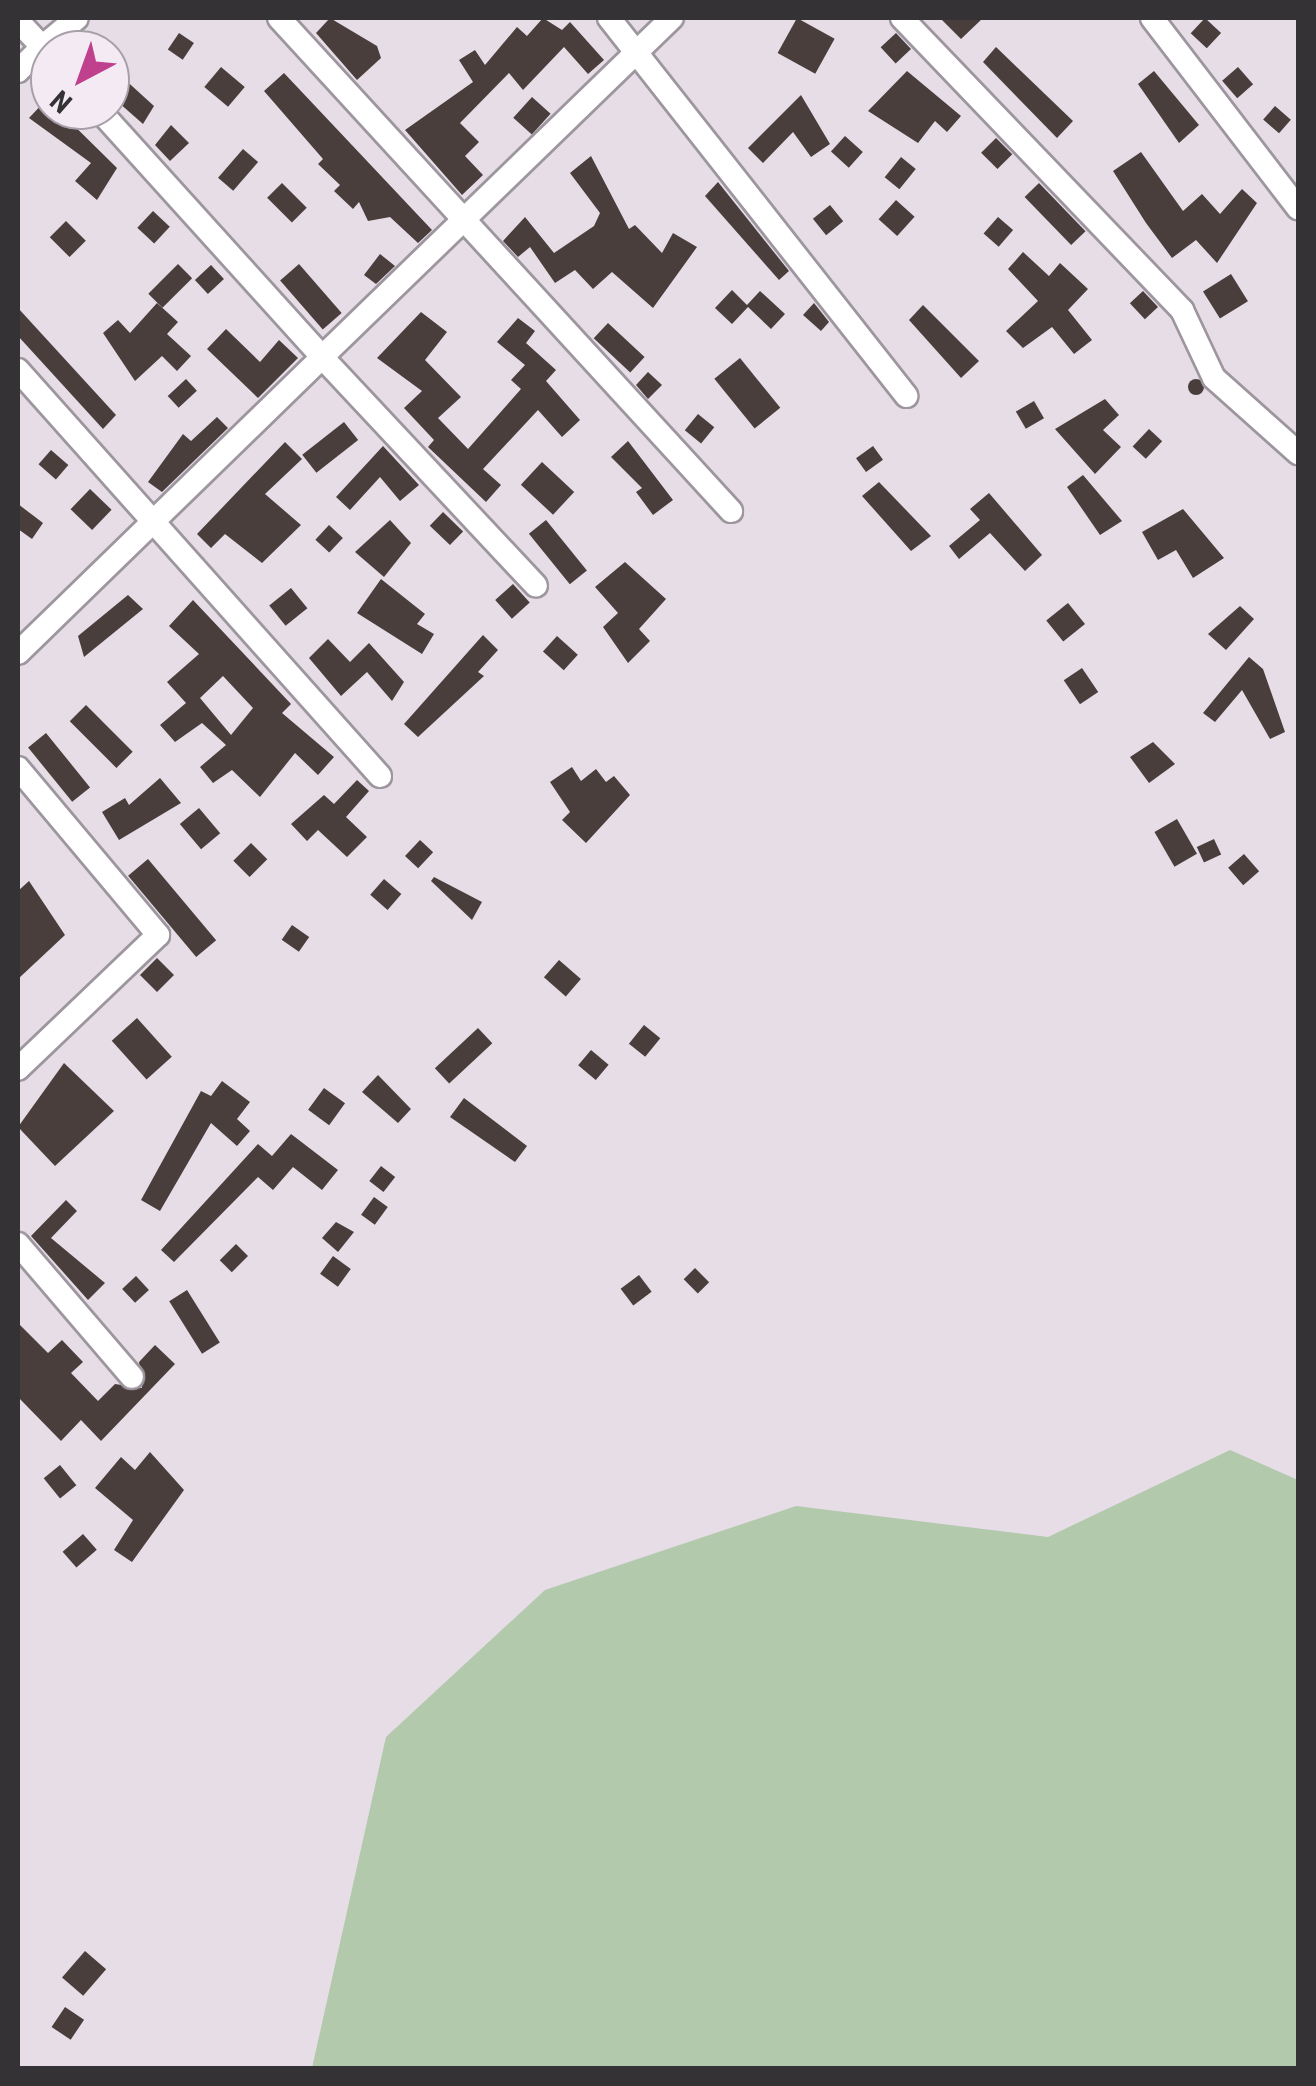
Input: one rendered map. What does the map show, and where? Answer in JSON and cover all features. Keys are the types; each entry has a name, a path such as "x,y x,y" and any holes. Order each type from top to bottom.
{"street":[{"path":"278,18 731,511"},
{"path":"609,18 638,49 906,396"},
{"path":"18,653 153,527 322,357 672,18"},
{"path":"902,18 1182,310 1214,378 1298,453"},
{"path":"1152,18 1298,208"},
{"path":"116,130 536,586"},
{"path":"18,370 153,527 380,776"},
{"path":"18,768 158,935 18,1069"},
{"path":"18,1244 132,1376"}],"green space":[{"path":"1230,1450 1298,1480 1298,2068 312,2068 386,1737 545,1590 796,1506 1048,1537"}],"building":[{"path":"330,18 377,46 381,58 357,80 316,33"},
{"path":"543,18 562,30 570,22 604,60 588,74 564,47 523,90 509,73 460,123 479,142 465,156 483,175 462,195 405,130 473,82 459,60 475,50 485,65 517,27 527,36"},
{"path":"797,18 835,39 815,74 778,53"},
{"path":"940,18 983,18 961,39"},
{"path":"1205,18 1221,33 1207,48 1191,33"},
{"path":"179,33 194,43 183,60 168,50"},
{"path":"896,33 911,49 896,63 881,47"},
{"path":"996,47 1073,121 1057,138 983,62"},
{"path":"221,67 245,87 228,107 204,87"},
{"path":"1238,67 1253,84 1237,98 1222,81"},
{"path":"907,71 961,116 947,132 935,121 918,143 868,111"},
{"path":"1154,71 1199,125 1179,143 1138,84"},
{"path":"284,73 432,230 418,243 390,217 368,221 359,202 353,209 334,191 340,185 318,164 323,159 264,91"},
{"path":"130,84 154,106 143,124 130,113"},
{"path":"801,95 830,144 811,157 793,132 763,163 748,148"},
{"path":"532,97 551,114 532,135 513,118"},
{"path":"1275,106 1291,120 1279,133 1263,120"},
{"path":"171,125 189,143 170,161 155,145"},
{"path":"46,130 78,130 117,168 97,200 75,181 91,163"},
{"path":"845,136 863,152 849,168 831,152"},
{"path":"996,138 1012,154 997,169 981,153"},
{"path":"243,149 258,162 233,191 218,178"},
{"path":"1141,152 1183,211 1202,194 1220,214 1242,189 1257,203 1217,263 1196,240 1172,258 1146,223 1113,171"},
{"path":"591,156 629,229 635,225 662,253 673,233 697,247 653,308 612,272 593,289 575,270 555,283 530,247 518,257 503,241 525,217 554,253 594,226 600,213 570,173"},
{"path":"901,157 916,169 899,189 885,177"},
{"path":"718,182 789,271 779,280 705,196"},
{"path":"282,183 307,208 292,223 267,198"},
{"path":"1039,183 1086,231 1071,245 1025,197"},
{"path":"896,200 915,217 897,236 879,219"},
{"path":"830,205 843,221 826,235 813,219"},
{"path":"153,211 170,227 154,244 137,228"},
{"path":"998,217 1013,230 999,247 984,234"},
{"path":"66,221 86,241 70,257 50,237"},
{"path":"1023,252 1049,276 1060,263 1088,289 1068,310 1092,340 1074,354 1052,327 1023,348 1006,331 1038,301 1008,269"},
{"path":"380,254 395,266 376,284 364,275"},
{"path":"178,264 192,278 162,308 148,294"},
{"path":"299,264 342,313 323,329 280,280"},
{"path":"211,265 224,279 208,294 195,280"},
{"path":"1231,274 1248,301 1220,319 1203,291"},
{"path":"732,290 747,305 760,291 785,314 771,329 748,307 732,324 715,308"},
{"path":"1143,291 1158,307 1145,319 1130,303"},
{"path":"157,303 178,322 167,334 191,356 177,371 162,356 135,381 103,333 118,320 130,333"},
{"path":"814,303 829,322 821,331 803,315"},
{"path":"923,305 979,361 961,378 909,320"},
{"path":"18,308 116,415 103,429 18,336"},
{"path":"421,312 447,332 425,360 461,397 438,418 468,449 521,389 511,380 525,365 497,342 518,318 535,331 526,343 556,370 546,381 580,420 562,437 538,410 483,469 501,485 486,502 428,447 434,440 404,408 422,391 377,358"},
{"path":"608,323 645,357 630,372 594,338"},
{"path":"226,329 260,362 279,340 298,358 258,398 207,349"},
{"path":"740,358 780,408 755,429 714,379"},
{"path":"648,372 662,385 648,399 636,385"},
{"path":"186,379 197,391 179,408 168,396"},
{"path":"1196,379 1204,387 1196,395 1188,387"},
{"path":"1105,399 1119,415 1103,430 1121,447 1095,474 1055,429"},
{"path":"1034,401 1044,418 1026,429 1016,412"},
{"path":"698,414 714,427 701,444 685,430"},
{"path":"217,417 228,428 162,492 148,482 183,434 191,441"},
{"path":"344,422 358,440 316,473 302,455"},
{"path":"1149,429 1162,441 1146,459 1133,447"},
{"path":"628,441 673,500 653,515 636,492 642,488 611,457"},
{"path":"285,442 302,459 265,494 301,525 262,563 225,534 211,548 197,534"},
{"path":"383,446 419,485 400,501 380,477 350,510 336,497"},
{"path":"873,446 883,460 866,472 856,458"},
{"path":"51,450 68,465 56,479 39,464"},
{"path":"542,462 574,492 553,515 521,485"},
{"path":"1083,475 1122,521 1100,535 1067,487"},
{"path":"879,482 931,536 911,551 862,496"},
{"path":"90,489 112,510 92,530 71,509"},
{"path":"989,493 1042,555 1025,571 990,533 959,559 949,546 980,520 970,509"},
{"path":"18,504 43,523 32,539 18,529"},
{"path":"1183,509 1224,558 1193,578 1176,550 1158,560 1142,532"},
{"path":"443,512 463,531 450,545 430,526"},
{"path":"390,520 411,543 384,577 355,552"},
{"path":"546,520 587,571 570,584 529,534"},
{"path":"329,525 343,538 329,553 315,540"},
{"path":"625,562 666,599 639,629 650,641 628,663 603,627 618,613 595,587"},
{"path":"381,579 425,614 417,624 434,634 422,654 357,613"},
{"path":"513,584 530,603 512,619 495,600"},
{"path":"291,588 307,608 286,626 269,606"},
{"path":"128,595 143,609 84,657 78,636"},
{"path":"193,600 291,704 282,713 334,757 318,775 295,753 260,797 232,770 213,783 200,767 226,745 202,723 175,742 160,725 186,703 167,682 199,654 169,626","holes":["223,676 253,708 231,735 200,698"]},
{"path":"1068,603 1085,624 1063,642 1046,621"},
{"path":"1240,606 1254,619 1226,650 1208,634"},
{"path":"483,635 498,650 478,672 484,676 418,737 404,724"},
{"path":"557,636 578,655 564,670 543,652"},
{"path":"328,639 350,662 369,643 404,682 392,701 367,672 341,696 309,658"},
{"path":"1249,657 1263,669 1285,732 1270,739 1242,690 1215,722 1203,713"},
{"path":"1082,668 1098,692 1080,704 1064,680"},
{"path":"86,705 133,752 116,768 70,721"},
{"path":"46,733 90,787 72,802 28,747"},
{"path":"1153,742 1175,764 1149,783 1130,757"},
{"path":"572,767 581,781 596,769 606,782 614,776 630,795 586,843 562,820 570,812 550,782"},
{"path":"160,778 181,803 119,840 102,812 125,798 129,805"},
{"path":"357,780 369,791 346,817 367,837 347,857 318,830 307,841 291,824 324,795 334,804"},
{"path":"199,808 220,833 201,849 180,824"},
{"path":"1177,819 1197,854 1174,867 1154,832"},
{"path":"1214,839 1221,854 1204,862 1197,847"},
{"path":"420,840 433,852 418,868 405,856"},
{"path":"251,843 267,859 250,877 233,861"},
{"path":"1244,854 1259,871 1243,885 1228,868"},
{"path":"148,859 216,940 196,957 128,876"},
{"path":"434,877 482,902 472,920 431,881"},
{"path":"384,879 401,894 388,910 370,895"},
{"path":"29,881 65,935 18,979 18,891"},
{"path":"292,925 309,937 299,952 282,940"},
{"path":"157,958 174,975 157,992 140,975"},
{"path":"559,960 581,979 566,996 544,977"},
{"path":"137,1018 172,1057 147,1079 112,1041"},
{"path":"644,1025 660,1038 645,1057 629,1044"},
{"path":"478,1028 492,1043 449,1084 435,1068"},
{"path":"591,1050 609,1065 596,1080 578,1065"},
{"path":"64,1063 114,1111 55,1166 18,1127"},
{"path":"378,1075 411,1109 398,1123 362,1092"},
{"path":"222,1081 250,1102 237,1119 250,1131 237,1146 211,1123 160,1211 141,1200 201,1091 211,1096"},
{"path":"324,1088 345,1103 329,1125 308,1110"},
{"path":"464,1098 527,1146 515,1162 450,1117"},
{"path":"291,1134 338,1170 322,1190 293,1167 273,1190 258,1177 174,1262 161,1250 258,1144 272,1156"},
{"path":"381,1166 395,1177 383,1192 369,1181"},
{"path":"374,1197 388,1207 375,1225 361,1215"},
{"path":"66,1200 77,1211 51,1238 105,1283 88,1300 31,1236"},
{"path":"336,1222 354,1232 338,1252 322,1238"},
{"path":"236,1244 248,1256 232,1272 220,1260"},
{"path":"333,1256 351,1269 338,1287 320,1274"},
{"path":"695,1268 709,1282 698,1293 684,1279"},
{"path":"639,1275 652,1292 633,1306 621,1289"},
{"path":"136,1276 149,1290 135,1303 122,1289"},
{"path":"187,1290 220,1343 202,1354 169,1301"},
{"path":"18,1323 48,1353 62,1340 83,1362 71,1373 98,1401 115,1384 142,1388 139,1362 155,1345 175,1364 101,1441 81,1420 61,1441 18,1397"},
{"path":"150,1452 184,1490 132,1562 114,1550 133,1520 95,1488 121,1457 135,1470"},
{"path":"60,1465 76,1485 60,1498 44,1478"},
{"path":"83,1534 97,1550 76,1568 63,1552"},
{"path":"85,1951 106,1969 83,1996 62,1977"},
{"path":"65,2007 84,2020 71,2040 52,2027"}]}
